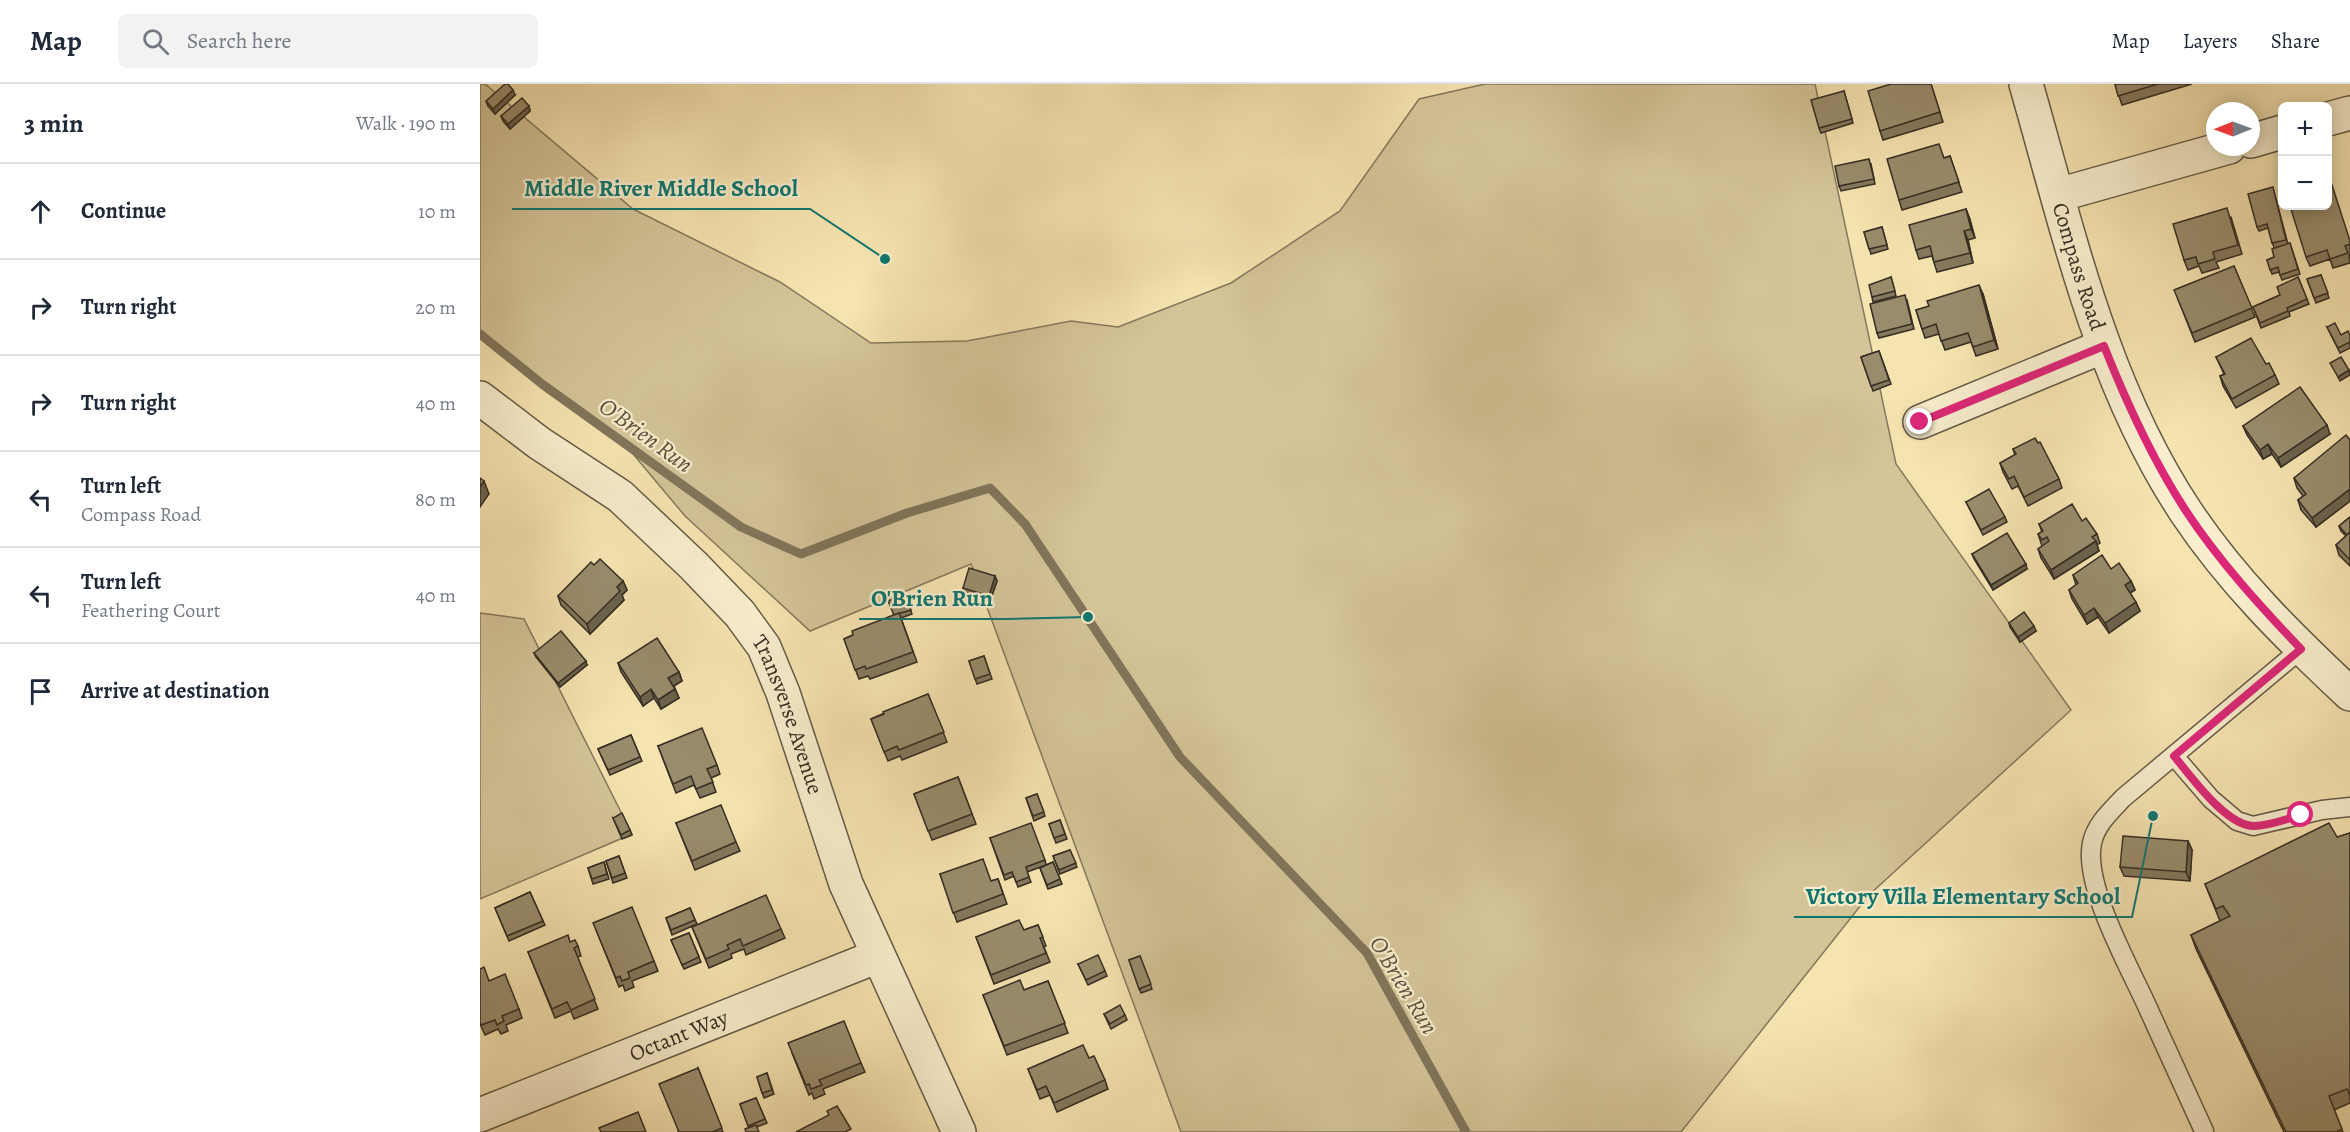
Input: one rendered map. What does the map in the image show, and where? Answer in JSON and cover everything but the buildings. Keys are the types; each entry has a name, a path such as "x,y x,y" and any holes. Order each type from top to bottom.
{"street":[{"name":"Compass Road","path":"2026,84 2104,346 2131,412 2155,459 2186,512 2255,601 2301,649 2350,694"},
{"path":"2332,118 2350,113"},
{"path":"2260,138 2278,133"},
{"path":"2058,195 2206,153"},
{"path":"1920,422 2104,346"},
{"name":"Transverse Avenue","path":"480,398 539,443 620,496 694,566 740,614 764,647 783,693 846,884 959,1132"},
{"name":"Octant Way","path":"480,1115 878,956"}],"lane":[{"path":"2204,1131 2109,924 2096,888 2091,860 2092,843 2096,831 2123,798 2301,649"},
{"path":"2174,756 2211,799 2236,821 2253,826 2322,810 2350,807"}],"shaded area":[{"path":"480,84 485,84 633,209 780,282 871,343 967,341 1071,321 1118,327 1231,283 1340,211 1419,99 1485,84 1815,84 1896,464 2071,710 1869,895 1681,1132 1181,1132 971,564 810,631 685,516 623,442 480,334"},
{"path":"480,613 524,619 632,834 480,899"}],"waterway":[{"name":"O'Brien Run","path":"480,334 542,384 741,527 801,554 907,513 990,488 1025,524 1180,757 1367,953 1466,1132"}],"place":[{"name":"Middle River Middle School","path":"885,259"},
{"name":"O'Brien Run","path":"1088,617"},
{"name":"Victory Villa Elementary School","path":"2153,816"}],"route":[{"path":"1920,422 2104,346 2131,412 2186,512 2255,601 2301,649 2174,756 2211,799 2236,821 2253,826 2301,815"}]}
